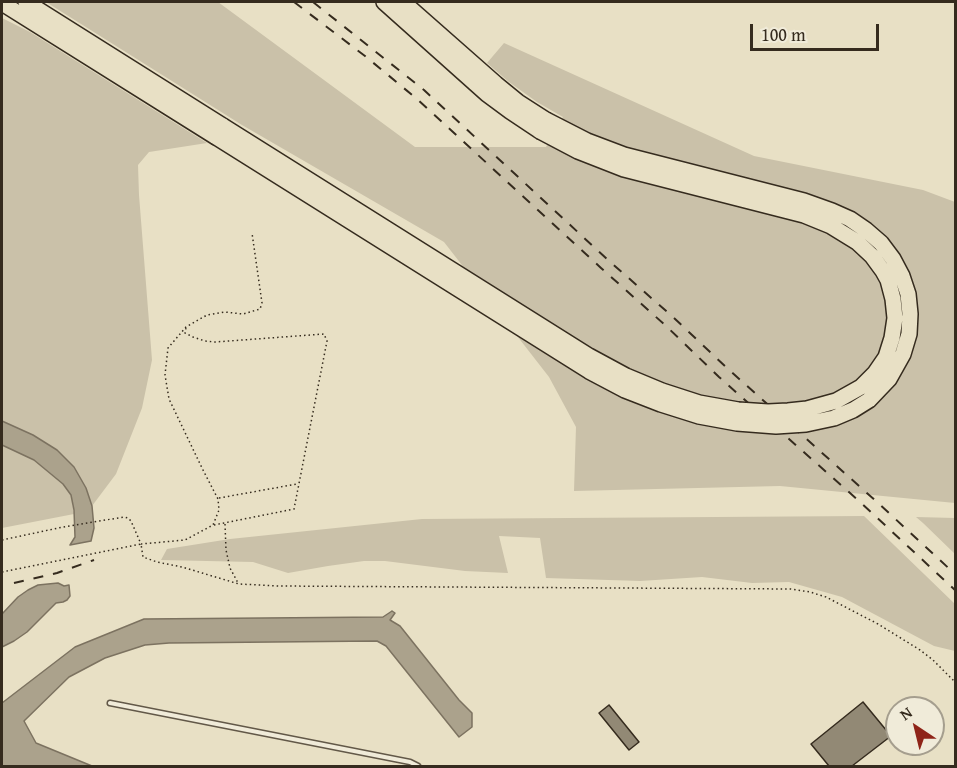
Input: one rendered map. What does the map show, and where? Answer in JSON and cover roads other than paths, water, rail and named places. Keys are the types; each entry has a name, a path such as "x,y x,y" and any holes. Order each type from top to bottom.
{"highway":[{"path":"26,2 220,132 589,371 651,401 718,420 766,426 795,425 825,420 853,410 870,400 889,379 907,344 910,324 909,303 902,276 893,258 866,230 841,215 804,201 624,156 543,126 502,106 384,2"},
{"path":"403,2 543,126"},
{"path":"2,3 220,132"}],"lane":[{"path":"110,703 410,762 418,766"}],"railway":[{"path":"294,2 417,99 956,591"},
{"path":"313,2 424,90 956,575"},
{"path":"14,583 57,573 94,560"}]}
